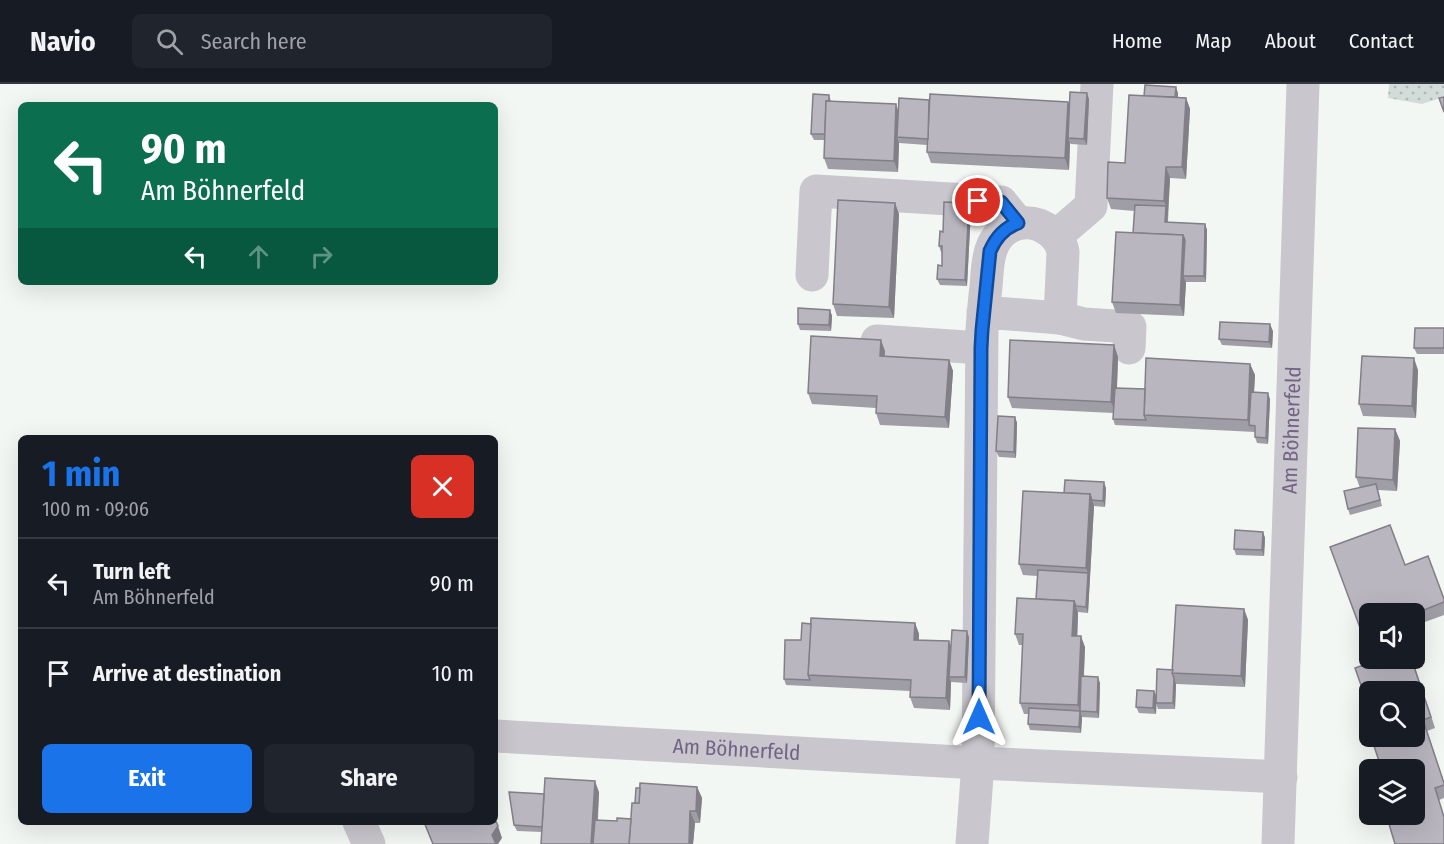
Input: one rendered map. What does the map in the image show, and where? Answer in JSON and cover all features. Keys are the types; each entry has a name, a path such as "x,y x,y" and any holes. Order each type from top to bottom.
{"street":[{"path":"1056,236 1091,206 1097,84"},
{"name":"Am Böhnerfeld","path":"1278,844 1303,84"},
{"path":"812,275 816,191 1001,202 1018,223"},
{"path":"972,844 978,763 981,348 990,251 995,240 1004,230 1018,223 1036,224 1046,228 1060,242 1063,252 1060,318"},
{"path":"983,312 1060,318 1084,324 1130,327 1129,348"},
{"path":"877,340 981,348"},
{"name":"Am Böhnerfeld","path":"498,736 1281,777"},
{"path":"360,825 369,844"}],"shaded area":[{"path":"1389,84 1444,84 1444,97 1422,104 1388,98"}],"building":[{"path":"1145,85 1176,87 1175,97 1144,96"},
{"path":"1070,92 1087,93 1084,139 1068,138"},
{"path":"813,94 829,95 829,101 826,101 825,134 811,134"},
{"path":"930,94 1068,102 1065,158 927,152"},
{"path":"1129,95 1186,98 1182,167 1166,167 1164,201 1107,198 1108,162 1125,163"},
{"path":"1444,97 1444,112 1439,98"},
{"path":"899,98 929,100 928,139 897,137"},
{"path":"826,101 896,104 894,161 824,158"},
{"path":"838,200 895,203 889,307 833,304"},
{"path":"944,202 969,203 965,280 937,279 938,265 942,266 942,246 939,246 940,231 943,232"},
{"path":"1135,205 1166,206 1165,222 1205,224 1204,276 1183,276 1185,240 1183,235 1133,233"},
{"path":"1116,232 1183,235 1180,305 1112,302"},
{"path":"798,308 830,310 829,325 798,324"},
{"path":"1220,322 1270,324 1269,342 1219,339"},
{"path":"1415,328 1444,328 1444,348 1414,348"},
{"path":"811,336 881,340 880,356 949,360 945,417 876,413 877,396 808,393"},
{"path":"1010,340 1114,345 1111,402 1008,397"},
{"path":"1362,356 1414,358 1412,406 1359,404"},
{"path":"1146,358 1250,364 1248,420 1144,415"},
{"path":"1115,388 1145,389 1144,415 1146,420 1113,419"},
{"path":"1251,392 1268,393 1266,438 1255,437 1255,426 1249,425"},
{"path":"998,416 1015,417 1014,452 996,451"},
{"path":"1358,428 1395,429 1393,480 1356,477"},
{"path":"1065,480 1104,482 1103,501 1092,500 1090,494 1064,493"},
{"path":"1376,484 1380,500 1348,509 1344,491"},
{"path":"1023,491 1090,494 1086,568 1019,564"},
{"path":"1390,525 1405,565 1428,556 1444,602 1425,610 1425,603 1359,603 1359,625 1330,547"},
{"path":"1235,530 1263,532 1262,550 1234,549"},
{"path":"1038,570 1088,573 1086,607 1076,606 1074,601 1036,599"},
{"path":"1017,598 1074,601 1072,636 1081,636 1078,705 1020,703 1023,634 1015,634"},
{"path":"1176,605 1244,609 1241,676 1172,673"},
{"path":"811,618 915,623 914,640 949,641 946,698 910,697 911,680 808,675"},
{"path":"802,623 811,624 808,675 810,680 784,679 785,640 801,640"},
{"path":"952,630 967,631 965,677 949,677"},
{"path":"1355,668 1415,669 1419,681 1360,681"},
{"path":"1157,669 1173,670 1173,703 1156,703"},
{"path":"1081,676 1098,677 1097,712 1080,711"},
{"path":"1137,690 1154,691 1153,708 1136,707"},
{"path":"1425,699 1431,717 1425,719"},
{"path":"1029,708 1080,711 1079,727 1028,724"},
{"path":"1425,726 1444,783 1435,788 1444,817 1444,844 1395,844 1389,825 1425,825 1425,759 1378,759 1374,747 1425,747"},
{"path":"545,778 595,781 591,844 541,844"},
{"path":"640,783 697,787 696,811 690,811 689,844 629,844 632,803 639,803"},
{"path":"636,788 640,788 639,803 635,803"},
{"path":"509,792 544,794 542,827 514,825"},
{"path":"617,818 631,819 629,844 593,844 595,820 617,821"},
{"path":"425,825 498,826 492,835 496,844 433,844"}],"route":[{"path":"978,201 1001,202 1018,223 1004,230 995,240 990,251 982,330 979,717"}]}
